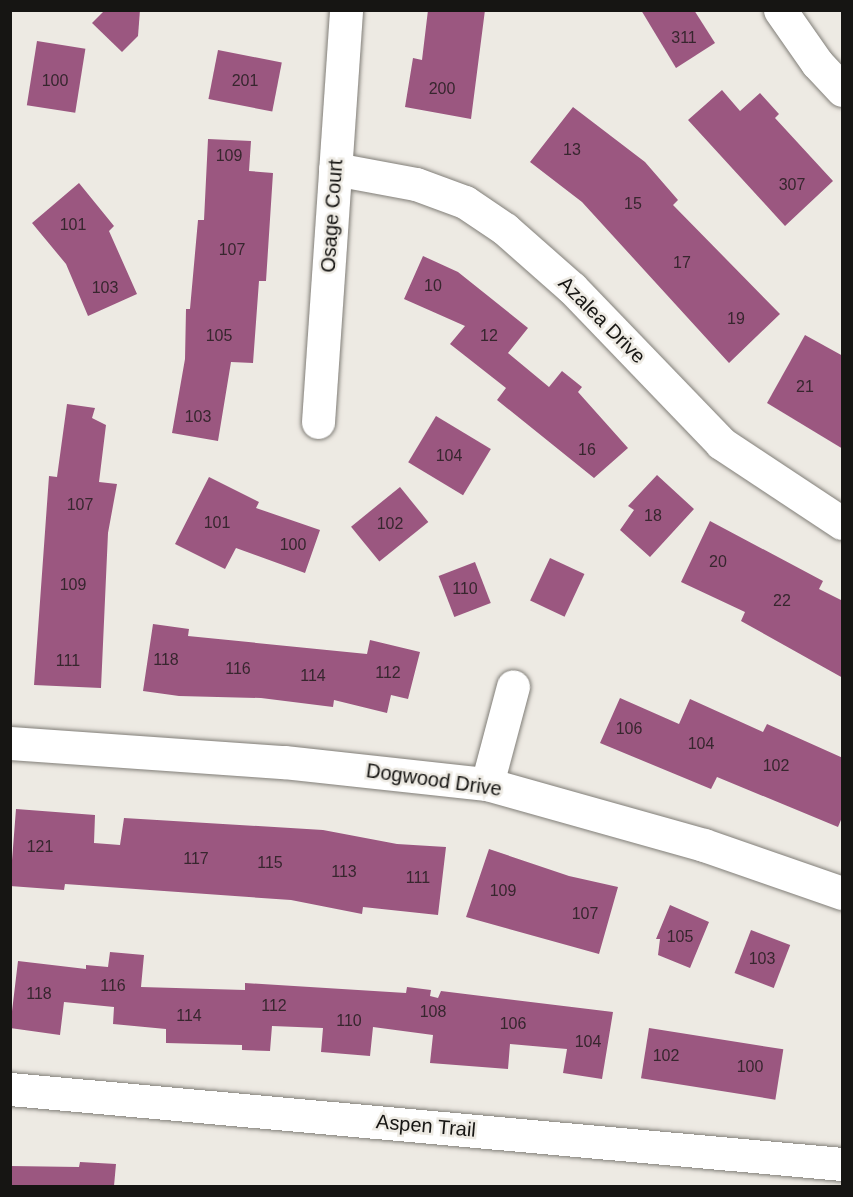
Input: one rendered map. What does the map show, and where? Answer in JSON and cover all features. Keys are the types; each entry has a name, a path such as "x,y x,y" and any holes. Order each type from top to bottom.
{"street":[{"name":"Osage Court","path":"318,422 346,10"},
{"path":"780,10 817,63 843,90"},
{"name":"Azalea Drive","path":"335,169 416,184 465,202 505,229 572,288 721,443 843,523"},
{"path":"487,784 513,686"},
{"name":"Dogwood Drive","path":"10,743 285,762 487,784 704,845 843,892"},
{"name":"Aspen Trail","path":"10,1089 843,1164"}],"building":[{"path":"105,10 140,10 138,36 122,52 92,23"},
{"path":"428,10 485,10 471,119 405,107 413,58 422,60"},
{"path":"641,10 694,10 715,43 676,68"},
{"path":"37,41 85,49 75,113 27,105"},
{"path":"218,50 282,62 272,111 208,99"},
{"path":"722,90 740,111 760,93 779,114 775,118 833,181 785,226 688,120"},
{"path":"573,107 645,162 678,200 673,205 780,314 729,363 582,202 530,162"},
{"path":"208,139 251,141 249,171 273,173 266,281 259,281 253,363 231,362 218,441 172,433 185,359 186,309 190,309 198,220 204,220"},
{"path":"79,183 114,226 109,231 137,294 88,316 66,264 32,223"},
{"path":"423,256 458,272 528,328 508,353 549,387 562,371 582,387 578,392 628,448 594,478 497,400 506,388 450,344 465,326 404,299"},
{"path":"805,335 843,356 843,449 767,403"},
{"path":"67,404 95,408 92,418 106,425 99,482 117,484 108,533 101,688 34,685 49,476 57,477"},
{"path":"436,416 491,449 463,495 408,462"},
{"path":"657,475 694,509 650,557 620,530 634,510 628,506"},
{"path":"209,477 259,502 256,508 320,530 305,573 236,548 225,569 175,544"},
{"path":"400,487 428,522 379,562 351,527"},
{"path":"710,521 823,581 819,589 843,601 843,678 741,621 745,612 681,582"},
{"path":"550,558 584,574 565,617 530,601"},
{"path":"475,562 491,603 454,617 439,576"},
{"path":"153,624 189,629 188,636 367,654 370,640 420,652 408,699 391,695 387,713 334,700 333,707 261,698 179,696 143,691"},
{"path":"620,698 679,724 690,699 763,732 767,724 843,758 843,815 838,827 717,777 711,789 600,743"},
{"path":"16,809 95,815 94,843 120,845 124,818 323,830 397,844 446,847 438,915 363,907 362,914 291,900 65,884 64,890 10,886"},
{"path":"489,849 569,876 618,887 599,954 466,917"},
{"path":"670,905 709,922 690,968 658,955 660,939 656,939"},
{"path":"751,930 790,945 774,988 735,973"},
{"path":"110,952 144,955 141,987 245,990 245,983 406,993 407,987 431,990 430,996 438,998 441,991 613,1012 602,1079 563,1073 567,1049 510,1044 508,1069 430,1063 433,1035 373,1027 370,1056 321,1052 323,1028 272,1026 270,1051 242,1050 242,1045 166,1043 166,1029 113,1024 114,1007 64,1002 60,1035 10,1028 18,961 86,969 86,965 108,967"},
{"path":"649,1028 783,1049 775,1100 641,1078"},
{"path":"80,1162 116,1164 114,1186 10,1186 10,1166 79,1167"}]}
